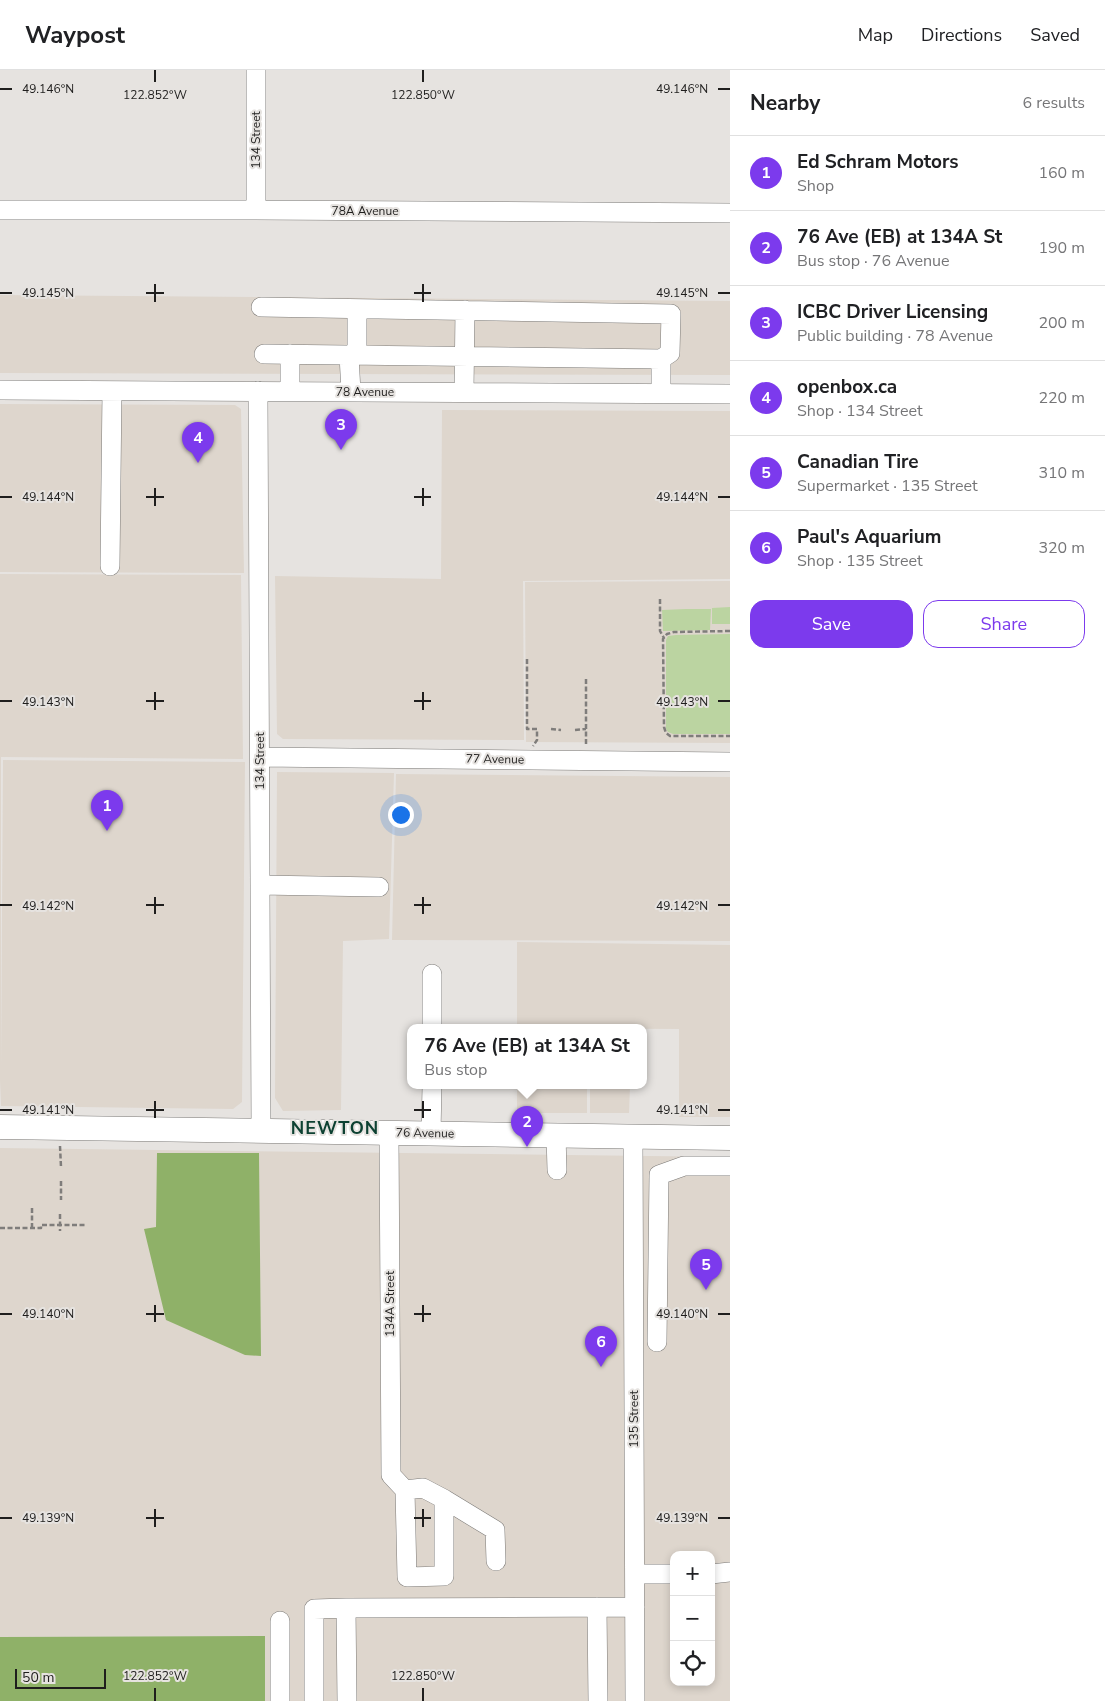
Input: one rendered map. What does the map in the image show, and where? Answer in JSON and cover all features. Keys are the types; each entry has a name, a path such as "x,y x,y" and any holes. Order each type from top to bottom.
{"main road":[{"name":"76 Avenue","path":"0,1127 730,1138"}],"street":[{"name":"134 Street","path":"256,70 256,210"},
{"name":"78A Avenue","path":"0,210 730,214"},
{"path":"261,307 671,314 670,352 661,360 264,354"},
{"path":"351,392 357,309"},
{"path":"464,392 465,310"},
{"path":"290,354 290,391"},
{"path":"661,360 661,393"},
{"name":"78 Avenue","path":"0,390 730,394"},
{"path":"110,566 112,390"},
{"name":"134 Street","path":"258,391 261,1131"},
{"name":"77 Avenue","path":"260,757 730,762"},
{"path":"260,885 379,887"},
{"path":"432,974 432,1024"},
{"path":"431,1133 432,1089"},
{"name":"134A Street","path":"389,1133 391,1475 405,1490"},
{"path":"556,1135 557,1170"},
{"name":"135 Street","path":"632,1136 635,1701"},
{"path":"633,1327 657,1334 659,1175 684,1166 730,1166"},
{"path":"444,1499 444,1576 407,1577 405,1490 422,1488 444,1499 495,1530 496,1561"},
{"path":"715,1574 730,1572"},
{"path":"634,1574 670,1574"},
{"path":"597,1607 598,1701"},
{"path":"314,1701 314,1608 635,1607"},
{"path":"346,1608 347,1701"},
{"path":"280,1621 280,1701"}],"path":[{"path":"660,599 660,631 664,638 664,727 666,734 670,736 730,736"},
{"path":"664,638 667,634 674,632 730,631"},
{"path":"527,659 527,729 538,729 536,740 532,747"},
{"path":"586,679 586,748"},
{"path":"551,729 561,730"},
{"path":"575,730 586,729"},
{"path":"60,1140 61,1167"},
{"path":"61,1181 61,1200"},
{"path":"32,1208 32,1228"},
{"path":"60,1214 60,1231"},
{"path":"0,1228 41,1228 40,1225 86,1225"}],"shaded area":[{"path":"0,295 730,301 730,375 0,373"},
{"path":"0,404 235,405 241,409 244,573 0,572"},
{"path":"442,410 730,411 730,579 523,581 524,740 283,739 277,734 275,576 441,579"},
{"path":"0,574 241,575 243,759 1,757 1,1070 3,760 245,762 242,1102 233,1109 1,1106"},
{"path":"730,581 730,743 526,742 525,582"},
{"path":"277,772 394,773 389,939 343,941 341,1110 283,1111 275,1098"},
{"path":"396,774 730,777 730,941 392,940"},
{"path":"517,942 730,945 730,1117 679,1117 679,1029 647,1029 647,1024 517,1024"},
{"path":"517,1089 587,1089 587,1113 517,1113"},
{"path":"590,1089 630,1089 629,1113 590,1113"},
{"path":"0,1148 730,1157 730,1701 265,1701 265,1636 0,1637"}],"green space":[{"path":"730,607 730,624 712,624 712,608"},
{"path":"711,609 710,630 663,631 662,610"},
{"path":"730,634 730,734 673,734 668,732 666,729 666,640 668,636"},
{"path":"157,1153 259,1153 261,1356 245,1355 166,1320 144,1229 156,1227"},
{"path":"265,1636 265,1701 0,1701 0,1637"}],"place":[{"name":"ICBC Driver Licensing","path":"341,450"},
{"name":"openbox.ca","path":"198,463"},
{"name":"Ed Schram Motors","path":"107,831"},
{"name":"76 Ave (EB) at 134A St","path":"527,1147"},
{"name":"Canadian Tire","path":"706,1290"},
{"name":"Paul's Aquarium","path":"601,1367"}],"district":[{"name":"NEWTON","path":"335,1128"}]}
